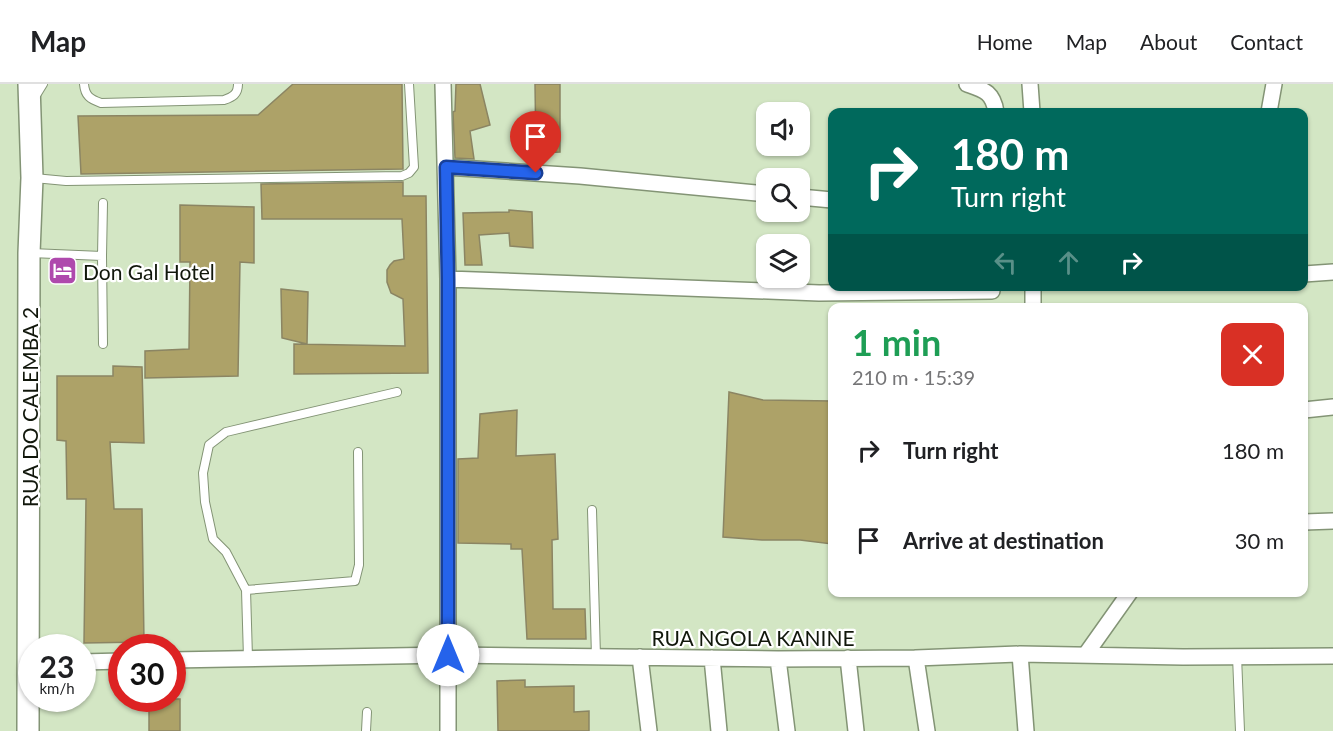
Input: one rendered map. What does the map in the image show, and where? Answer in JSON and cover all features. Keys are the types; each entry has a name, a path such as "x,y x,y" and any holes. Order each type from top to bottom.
{"main road":[{"name":"RUA DO CALEMBA 2","path":"30,84 32,178 29,253 30,634"},
{"name":"RUA DO CALEMBA 2","path":"28,731 29,712"}],"street":[{"path":"443,84 448,279 448,731"},
{"path":"967,84 986,91 995,108"},
{"path":"1030,84 1032,108"},
{"path":"1270,108 1274,84"},
{"path":"446,167 580,176 756,193"},
{"path":"810,198 828,200"},
{"path":"1308,274 1333,272"},
{"path":"448,279 819,293 992,291"},
{"path":"1308,410 1333,407"},
{"path":"1308,522 1333,521"},
{"path":"1086,654 1126,597"},
{"path":"1020,654 1026,731"},
{"name":"RUA NGOLA KANINE","path":"186,660 448,655 778,659 916,658 1020,654 1333,656"},
{"path":"640,657 649,731"},
{"path":"712,658 718,731"},
{"path":"848,658 856,731"},
{"path":"916,658 927,731"},
{"path":"778,659 787,731"}],"lane":[{"path":"30,105 43,84"},
{"path":"84,84 85,92 90,99 101,103 224,100 233,98 238,90 238,84"},
{"path":"32,178 66,181 402,176 410,173 414,167 409,84"},
{"path":"103,203 103,344"},
{"path":"29,253 102,256"},
{"path":"248,658 246,590 226,552 213,539 205,502 203,473 209,445 226,432 397,392"},
{"path":"246,590 356,581 359,565 358,452"},
{"path":"592,510 596,657"},
{"path":"1237,656 1240,731"},
{"path":"366,731 367,712"}],"building":[{"path":"293,84 402,84 403,169 81,174 78,116 258,115"},
{"path":"456,84 480,84 490,125 470,131 474,159 455,158 453,112 455,111"},
{"path":"535,84 560,84 560,152 536,153"},
{"path":"403,182 403,196 426,196 428,373 294,374 294,344 405,346 403,299 391,293 387,282 387,270 390,265 394,261 404,259 402,219 262,219 261,184"},
{"path":"180,205 254,207 254,263 240,262 238,376 145,378 145,351 189,349 190,262 180,262"},
{"path":"509,210 532,212 533,248 510,246 509,233 479,235 482,265 465,265 463,213 509,212"},
{"path":"281,289 308,292 307,344 282,338"},
{"path":"113,366 142,367 144,443 110,442 114,509 142,509 144,634 108,634 108,643 96,643 96,634 84,634 86,499 67,499 66,441 57,440 57,376 113,376"},
{"path":"729,392 763,400 828,401 828,544 723,537"},
{"path":"517,410 516,456 555,454 558,539 552,540 553,609 585,609 586,639 527,639 522,549 511,549 511,544 458,543 458,459 478,458 480,414"},
{"path":"525,680 525,687 574,686 574,712 589,711 589,731 498,731 497,681"},
{"path":"149,712 180,712 180,731 149,731"}],"place":[{"name":"Don Gal Hotel","path":"62,271"}],"route":[{"path":"448,655 446,167 536,173"}]}
